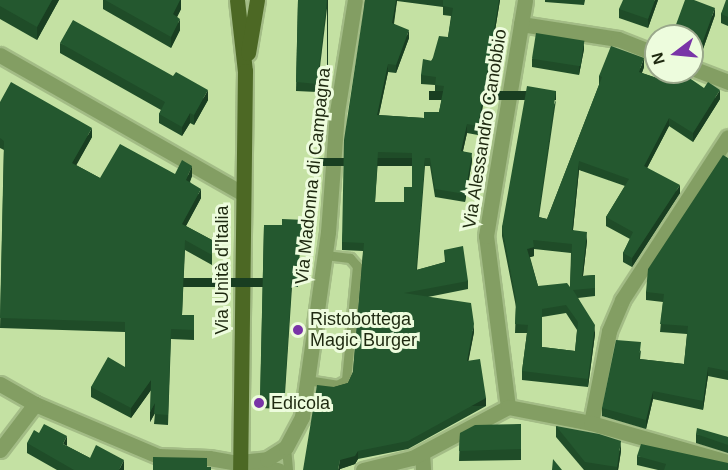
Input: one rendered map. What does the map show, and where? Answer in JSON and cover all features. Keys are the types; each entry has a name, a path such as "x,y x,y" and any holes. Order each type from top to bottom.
{"main road":[{"name":"Via Unità d'Italia","path":"237,0 245,71 240,466"},
{"name":"Via Unità d'Italia","path":"245,71 257,0"}],"street":[{"name":"Via Madonna di Campagna","path":"286,447 302,417 308,380 325,255 337,112 355,0"},
{"name":"Via Alessandro Canobbio","path":"508,407 486,236 525,0"},
{"path":"521,24 618,39 644,49"},
{"path":"0,55 242,192"},
{"path":"704,73 728,82"},
{"path":"591,423 609,331 622,300 728,137"},
{"path":"0,384 35,404 158,456 278,470"},
{"path":"0,450 35,404"},
{"path":"363,470 422,454 508,407 591,423 728,462"},
{"path":"240,466 267,459 286,447"},
{"path":"422,454 423,470"}],"lane":[{"path":"308,380 337,385 346,380 357,266 350,258 325,255"},
{"path":"286,447 288,470"}],"building":[{"path":"0,0 52,0 37,27 0,6"},
{"path":"105,0 180,0 173,14 180,19 171,37"},
{"path":"298,0 327,0 317,84 296,82"},
{"path":"365,0 396,0 392,23 409,30 396,65 388,64 377,115 424,118 424,112 439,112 444,86 435,85 436,77 421,75 423,59 432,61 439,36 448,37 453,8 443,6 443,0 499,0 478,126 467,124 461,151 472,153 465,194 435,189 430,158 425,158 416,270 446,262 444,250 463,246 468,281 404,293 471,303 474,324 467,361 480,359 486,398 408,441 358,451 355,456 340,460 338,470 303,470 317,385 334,387 348,383 353,372 364,243 342,242 344,140","holes":["378,152 412,153 412,187 404,187 404,202 375,202"]},
{"path":"623,0 655,0 648,19 619,9"},
{"path":"685,0 694,0 715,8 704,38 704,24 676,24"},
{"path":"728,0 728,17 721,14"},
{"path":"73,20 173,76 176,72 208,90 194,115 190,113 182,127 159,114 165,102 60,43"},
{"path":"536,33 584,41 580,66 532,59"},
{"path":"611,46 644,58 639,72 644,74 644,84 698,84 704,88 708,82 720,90 693,133 669,118 644,166 680,185 632,258 623,253 633,232 606,217 629,179 579,161 572,230 587,232 582,276 595,275 595,288 573,290 595,325 588,379 522,371 528,325 515,324 516,300 502,227 527,86 556,91 538,217 547,219 602,77 599,76","holes":["533,240 572,244 570,287 567,283 538,286 527,249 534,247","566,305 578,322 575,351 542,347 542,309"]},
{"path":"11,82 92,128 72,163 100,178 120,144 175,174 182,160 192,166 186,180 201,189 182,224 212,240 212,255 185,240 182,315 194,315 194,330 171,329 168,415 154,414 155,403 150,412 151,380 131,408 91,387 108,357 125,367 125,322 0,318 4,141 0,138 0,102"},
{"path":"723,155 728,158 728,371 708,367 703,401 653,391 646,420 602,408 616,340 641,342 639,359 684,364 688,326 660,324 664,294 646,292 648,269"},
{"path":"282,219 305,220 305,238 300,238 298,278 292,278 284,400 260,398 264,225 282,225"},
{"path":"44,424 67,436 63,444 90,458 96,445 124,460 119,470 74,470 27,443 34,430 39,433"},
{"path":"521,424 521,449 459,451 460,433 475,425"},
{"path":"556,426 599,434 621,441 617,467 585,462"},
{"path":"697,428 728,437 728,445 696,434"},
{"path":"641,444 728,463 728,470 664,470 666,464 637,456"},
{"path":"153,457 207,458 207,467 211,467 211,470 153,470"},
{"path":"553,459 562,470 552,470"}],"place":[{"name":"Ristobottega Magic Burger","path":"298,330"},
{"name":"Edicola","path":"259,403"}]}
